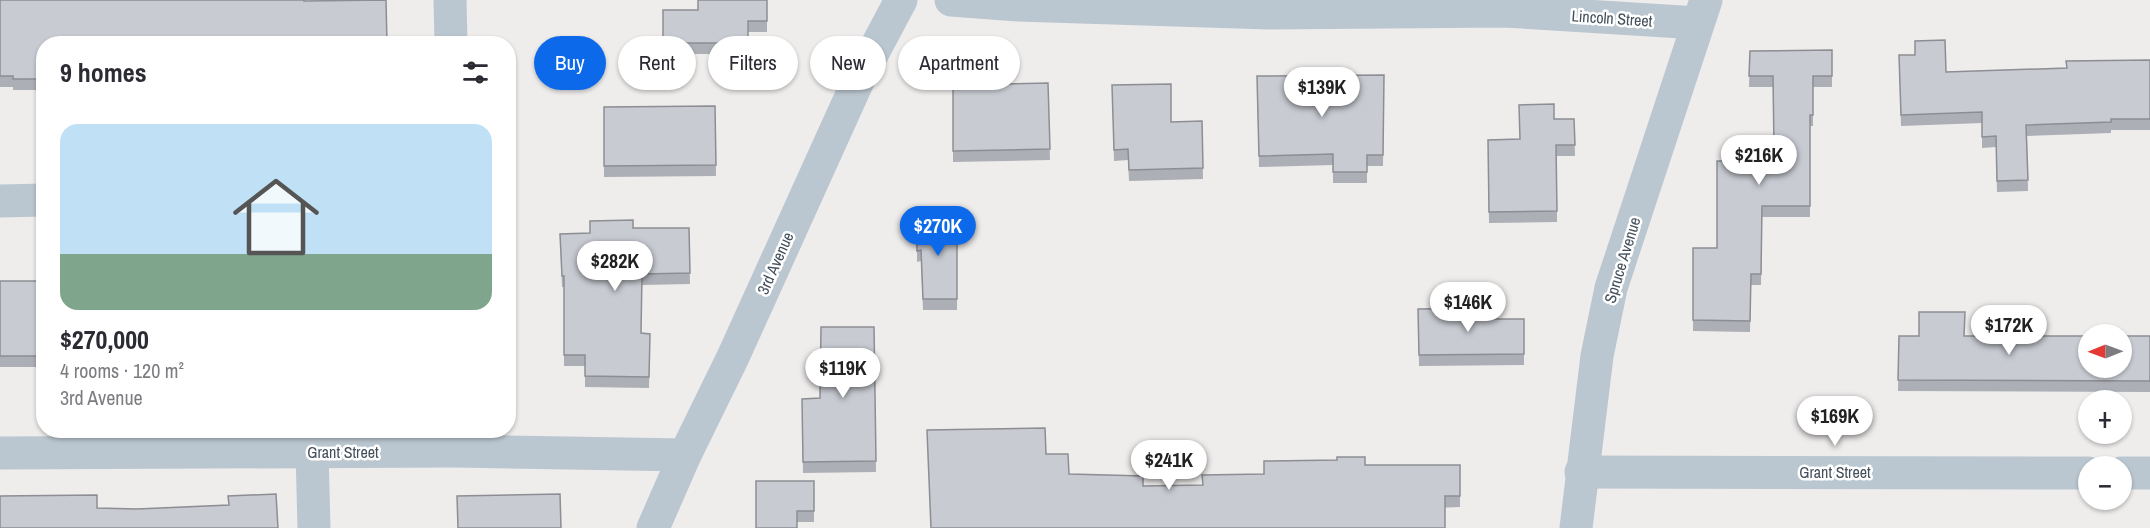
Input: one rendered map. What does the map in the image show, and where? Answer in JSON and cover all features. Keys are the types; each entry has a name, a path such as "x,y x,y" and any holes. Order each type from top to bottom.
{"street":[{"path":"450,0 451,36"},
{"name":"3rd Avenue","path":"653,528 858,81 901,0"},
{"name":"Lincoln Street","path":"951,0 1018,5 1269,13 1702,11"},
{"name":"Spruce Avenue","path":"1576,528 1581,472 1597,356 1611,288 1702,11"},
{"path":"0,201 36,200"},
{"name":"Grant Street","path":"0,453 312,452 454,441 685,455"},
{"path":"312,452 314,528"},
{"name":"Grant Street","path":"1581,472 2078,473"},
{"path":"2132,473 2150,473"}],"building":[{"path":"0,0 386,0 387,36 36,36 36,79 13,79 13,76 0,76"},
{"path":"698,0 767,0 767,21 748,21 748,36 708,36 708,43 696,43 696,36 663,36 663,10 698,10"},
{"path":"1945,40 1946,72 2067,68 2066,61 2150,60 2150,119 2111,119 2111,122 2026,125 2028,180 1997,181 1996,136 1982,137 1982,112 1901,115 1899,55 1915,55 1915,41"},
{"path":"1832,50 1832,76 1813,76 1813,115 1810,115 1810,206 1762,206 1761,274 1751,274 1750,321 1693,320 1693,248 1717,248 1717,161 1731,161 1731,149 1774,149 1773,76 1749,76 1750,51"},
{"path":"1384,75 1383,155 1367,155 1367,172 1333,172 1333,154 1259,156 1257,76"},
{"path":"1048,83 1050,149 953,151 953,90 1020,90 1020,84"},
{"path":"1171,84 1171,122 1202,121 1203,168 1129,170 1128,149 1114,150 1112,85"},
{"path":"1554,104 1554,119 1574,119 1575,145 1556,145 1557,211 1489,212 1488,140 1520,139 1519,105"},
{"path":"715,106 716,165 604,166 604,107"},
{"path":"917,217 957,217 957,299 923,299 921,250 917,251"},
{"path":"633,220 633,228 689,228 690,273 642,274 641,333 650,334 649,377 585,376 585,355 564,355 564,276 562,276 560,234 590,233 590,221"},
{"path":"0,281 36,281 36,356 0,356"},
{"path":"1490,308 1490,319 1524,319 1524,354 1419,355 1418,309"},
{"path":"1919,312 1965,312 1964,336 2078,336 2078,378 2132,378 2132,336 2150,336 2150,381 1898,380 1899,336 1919,336"},
{"path":"821,327 874,327 876,461 803,462 802,399 820,398"},
{"path":"1045,428 1046,454 1068,454 1069,474 1143,476 1143,486 1203,485 1202,475 1264,474 1264,461 1337,460 1337,457 1365,457 1365,465 1460,465 1460,496 1445,496 1445,528 931,528 927,430"},
{"path":"756,481 814,481 814,511 797,511 797,528 756,528"},
{"path":"276,494 278,528 0,528 0,496 97,495 97,508 137,509 229,505 228,496"},
{"path":"560,494 561,528 458,528 457,496"}]}
